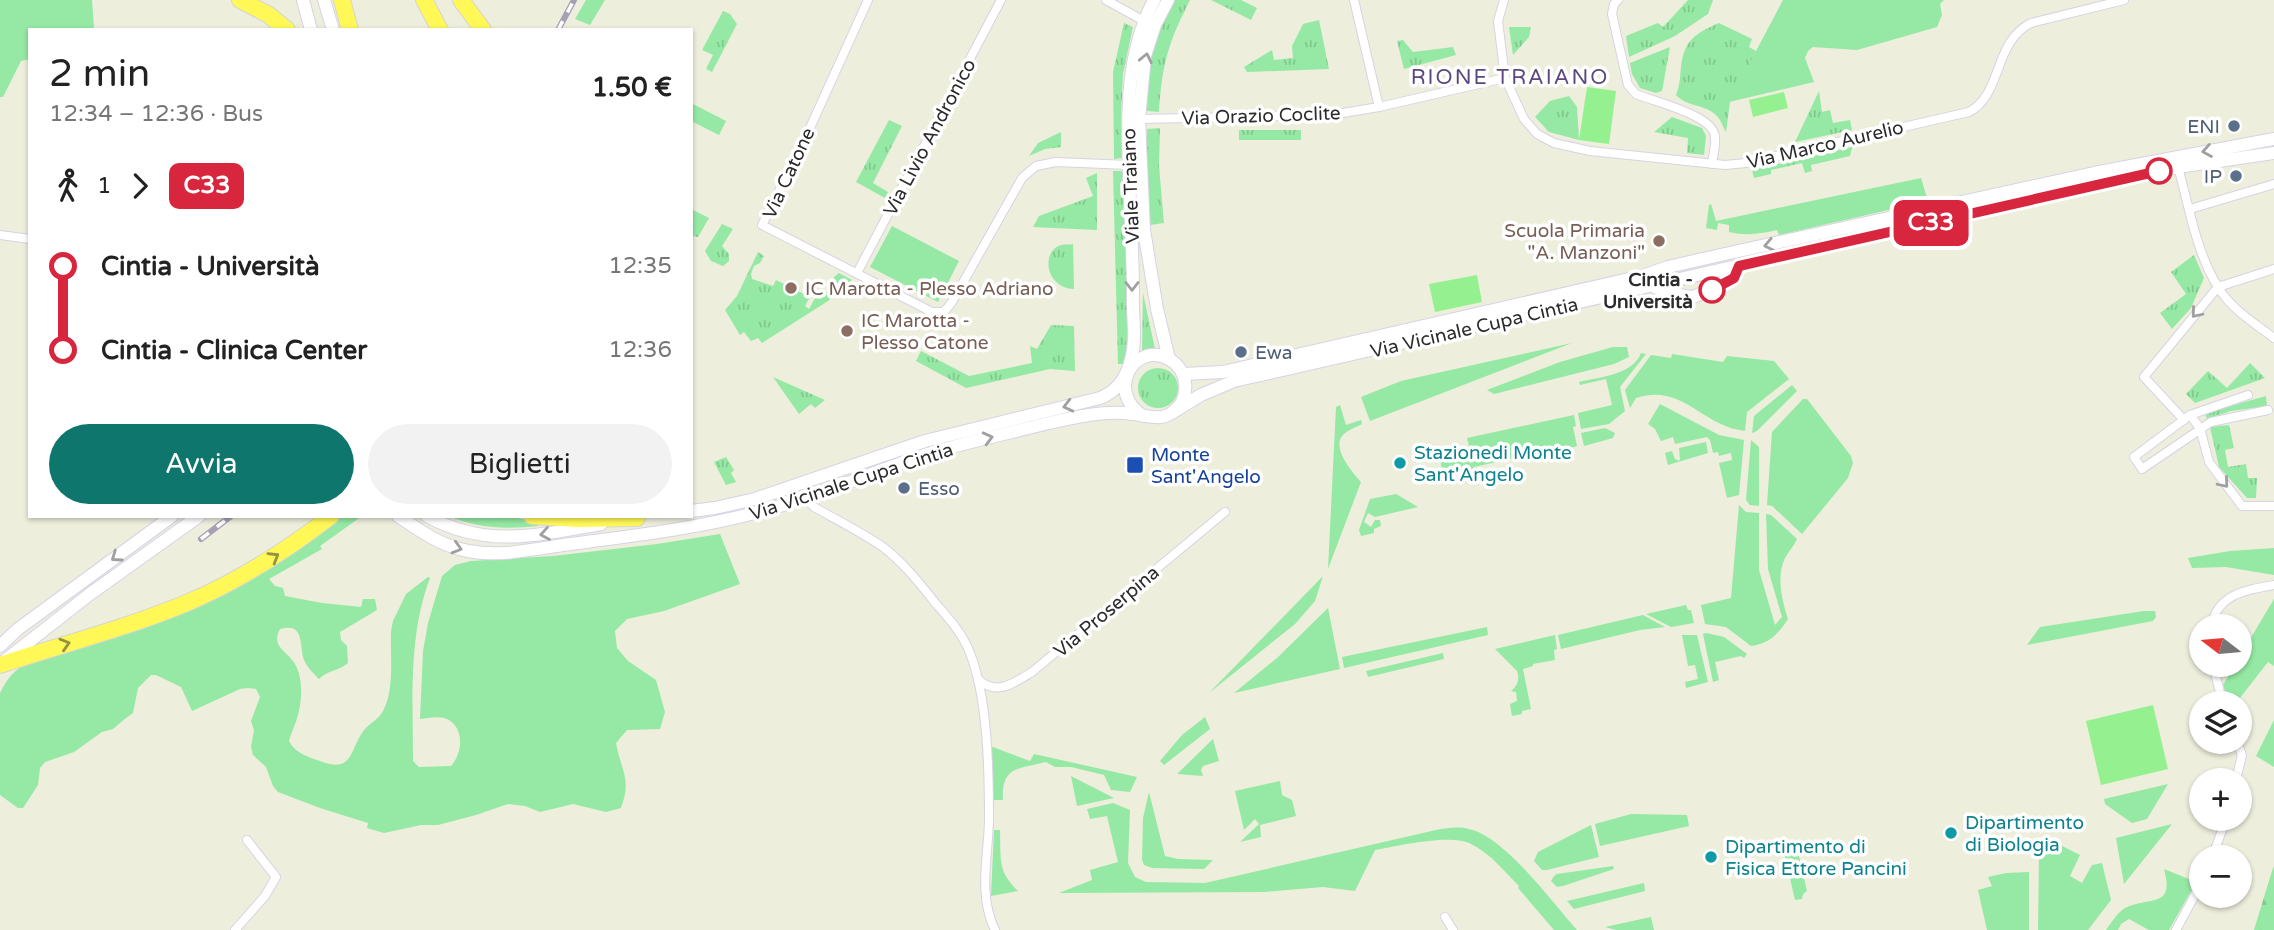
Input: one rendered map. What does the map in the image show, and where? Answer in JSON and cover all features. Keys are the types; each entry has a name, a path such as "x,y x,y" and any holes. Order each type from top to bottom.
{"highway":[{"path":"240,0 269,15 285,28"},
{"path":"342,0 349,28"},
{"path":"424,0 439,28"},
{"path":"464,3 482,28"},
{"path":"0,665 131,624 191,601 295,544 328,518"}],"main road":[{"path":"303,0 310,28"},
{"path":"324,0 333,28"},
{"name":"Viale Traiano","path":"1126,376 1132,356 1135,165 1133,120 1154,0"},
{"name":"Viale Traiano","path":"1149,23 1168,0"},
{"name":"Via Vicinale Cupa Cintia","path":"1183,373 1198,375 1223,372 1642,276 1668,267 2106,170 2274,139"},
{"path":"1664,286 1739,266 2109,181 2274,153"},
{"name":"Viale Traiano","path":"1135,165 1157,309 1169,359"},
{"path":"1664,286 1684,296 1693,297 1734,278 1739,266"},
{"path":"1664,286 1663,277 1668,267"},
{"name":"Via Vicinale Cupa Cintia","path":"1173,412 1201,395 1234,381 1650,286 1664,286"},
{"path":"1156,356 1169,359 1180,367 1183,373 1185,394 1181,404 1173,412 1154,418 1143,416 1128,403 1124,390 1126,376 1135,363 1144,358 1156,356"},
{"name":"Via Vicinale Cupa Cintia","path":"693,511 755,499 925,442 1100,398 1116,389 1126,376"},
{"name":"Via Vicinale Cupa Cintia","path":"401,518 445,545 469,551 488,553 590,541 720,521 805,498 929,454 1060,420 1102,413 1143,416"},
{"path":"805,498 803,492 806,484 817,479"},
{"path":"0,646 18,629 169,518"},
{"path":"432,518 468,533 510,538 637,518"},
{"path":"0,665 79,601 195,520"}],"street":[{"name":"Via Catone","path":"868,0 804,141 762,225 932,313 944,312 1022,177 1036,166 1056,162 1135,165"},
{"name":"Via Livio Andronico","path":"857,273 1001,0"},
{"path":"1106,0 1149,23"},
{"path":"1353,0 1379,107"},
{"name":"Via Marco Aurelio","path":"1504,0 1498,21 1505,78 1524,119 1537,134 1554,143 1590,151 1712,164 1746,163 1969,112 1984,100 2007,44 2022,27 2124,0"},
{"path":"1618,0 1614,4 1612,14 1629,85 1636,94 1700,117 1711,125 1716,135 1712,164"},
{"name":"Via Orazio Coclite","path":"1133,120 1311,117 1379,107 1505,78"},
{"path":"2179,167 2202,252 2218,287 2248,320 2274,338"},
{"path":"2190,209 2274,184"},
{"path":"0,236 28,239"},
{"path":"2274,269 2218,287 2144,377 2200,428 2209,462 2242,506 2274,506"},
{"path":"2248,395 2187,418 2134,457 2142,469 2211,422 2268,410"},
{"path":"2175,428 2183,440"},
{"path":"805,498 814,507 884,548 910,572 961,635 979,680 989,783 985,897 988,916 995,930"},
{"name":"Via Proserpina","path":"979,680 987,687 996,688 1014,683 1032,672 1226,512"},
{"path":"2215,614 2230,596 2274,585"},
{"path":"235,930 265,896 276,877 247,840"},
{"path":"2176,930 2189,906"},
{"path":"1445,916 1453,930"}],"green space":[{"path":"0,0 92,0 94,28 28,28 28,59 21,61 3,97 0,97"},
{"path":"586,0 605,0 590,25 575,19"},
{"path":"1175,0 1190,0 1167,54 1159,112 1147,111 1149,72 1155,43"},
{"path":"1211,0 1241,0 1257,8 1251,20"},
{"path":"1688,0 1713,0 1708,14 1675,36 1629,57 1626,36 1658,23 1663,27"},
{"path":"1783,0 1944,0 1940,4 1942,15 1937,27 1857,50 1813,47 1805,58 1814,82 1729,102"},
{"path":"723,11 730,14 737,24 712,72 706,69 713,55 702,50"},
{"path":"1319,20 1329,69 1247,72 1244,67 1272,50 1274,60 1293,58 1292,46 1303,24"},
{"path":"1124,23 1133,27 1123,74 1122,158 1114,159 1113,72"},
{"path":"1719,23 1752,39 1749,47 1756,51 1730,102 1726,132 1712,112 1685,102 1676,95 1688,44 1698,34"},
{"path":"1509,27 1531,27 1529,37 1513,55"},
{"path":"1403,40 1413,52 1453,47 1456,55 1404,69 1397,41"},
{"path":"1670,47 1662,91 1656,93 1640,88 1632,74 1630,63"},
{"path":"1587,87 1616,91 1609,144 1579,140"},
{"path":"1819,91 1822,112 1830,110 1833,123 1850,120 1852,130 1795,142"},
{"path":"1784,92 1788,108 1753,117 1749,100"},
{"path":"1569,96 1577,107 1579,140 1549,132 1535,117 1550,101"},
{"path":"693,104 726,121 719,135 693,122"},
{"path":"1672,117 1702,128 1706,136 1704,155 1687,153 1688,138 1654,132"},
{"path":"889,120 902,126 873,183 888,192 885,198 856,182"},
{"path":"1160,128 1159,166 1164,223 1150,225 1146,166 1147,129"},
{"path":"1239,130 1301,130 1301,140 1239,140"},
{"path":"1061,132 1061,147 1045,149 1029,156 1038,143"},
{"path":"1852,147 1850,156 1811,165 1812,171 1805,173 1802,163 1771,170 1771,174 1754,178 1752,170"},
{"path":"1113,171 1123,171 1128,320 1125,364 1118,364"},
{"path":"1097,173 1097,230 1033,227 1039,216 1093,196 1086,178"},
{"path":"1921,178 1928,201 1779,235 1777,230 1753,234 1729,232 1729,225 1718,223 1717,230 1706,228 1711,204 1716,221"},
{"path":"693,210 709,218 698,237 693,236"},
{"path":"722,224 733,229 722,246 729,254 729,261 723,266 711,261 705,251"},
{"path":"892,226 959,261 938,302 870,267"},
{"path":"1073,244 1074,289 1057,283 1049,269 1050,255 1054,249"},
{"path":"758,252 764,256 760,263 754,266 752,279 773,286 776,280 810,297 805,306 809,309 819,291 830,291 835,284 834,277 839,273 852,280 828,301 762,343 758,338 751,341 744,332 740,335 725,310 737,296"},
{"path":"2194,255 2204,278 2191,308 2172,329 2160,313 2186,294 2171,272"},
{"path":"1477,275 1482,302 1435,312 1429,284"},
{"path":"1143,293 1155,349 1142,351"},
{"path":"1051,325 1074,326 1075,371 1050,369 966,388 916,361 921,351 969,376 1032,363 1030,346 1037,349"},
{"path":"1572,343 1370,421 1361,397 1401,381"},
{"path":"1613,347 1627,347 1629,357 1614,364 1494,394 1487,390 1560,362"},
{"path":"1641,353 1646,354 1620,387 1625,411 1609,424 1581,429 1578,413 1612,405 1606,379 1580,385 1579,382 1623,371 1637,360"},
{"path":"1672,354 1723,362 1727,356 1774,361 1789,379 1747,412 1745,431 1716,422 1667,396 1636,398 1630,408 1625,390 1651,355 1671,358"},
{"path":"2250,363 2265,378 2195,403 2186,394 2208,371 2227,388"},
{"path":"1158,368 1166,369 1172,374 1177,380 1177,396 1172,402 1166,407 1158,408 1150,407 1144,402 1139,396 1138,388 1139,380 1144,374 1150,369"},
{"path":"773,377 825,400 815,408 811,404 799,414"},
{"path":"1792,385 1797,391 1752,433 1754,416"},
{"path":"2266,396 2267,406 2231,411 2207,419 2205,413"},
{"path":"1803,399 1807,399 1851,456 1853,463 1848,478 1802,534 1772,506 1767,505 1772,432"},
{"path":"1660,404 1719,435 1744,440 1739,495 1727,498 1719,463 1732,460 1731,453 1719,456 1718,452 1713,453 1707,437 1675,444 1673,437 1661,441 1655,429 1648,424"},
{"path":"1340,405 1346,425 1361,420 1362,424 1342,436 1340,447 1345,461 1361,482 1328,569 1336,407"},
{"path":"1574,415 1576,426 1573,427 1577,446 1521,463 1519,457 1474,467 1471,471 1443,475 1439,453 1469,446 1467,438"},
{"path":"2229,425 2234,448 2225,450 2228,467 2246,464 2248,478 2257,478 2256,498 2247,498 2219,467 2210,427"},
{"path":"1605,428 1615,433 1613,438 1584,446 1581,433"},
{"path":"1751,440 1759,447 1759,506 1750,505 1746,500"},
{"path":"1706,442 1708,453 1668,465 1665,453 1672,451 1675,459 1679,461 1679,448"},
{"path":"726,457 734,470 731,473 736,482 726,485 714,462"},
{"path":"1396,494 1418,507 1375,517 1368,513 1364,522 1371,527 1375,520 1380,520 1381,526 1374,529 1374,533 1361,536 1359,530 1370,499"},
{"path":"1739,505 1746,512 1759,513 1759,570 1775,625 1782,617 1768,569 1766,514 1771,515 1797,539 1782,565 1780,581 1788,619 1773,637 1751,646 1726,627 1705,624 1701,605 1731,598"},
{"path":"333,518 359,518 320,546 322,549 269,579 275,586 283,588 285,596 361,607 363,599 375,599 377,610 340,632 341,640 347,646 348,663 319,679 304,660 297,632 294,629 280,629 277,641 296,666 301,684 299,709 289,741 302,754 331,764 339,765 349,758 364,730 379,716 387,702 391,682 393,621 406,594 428,577 430,578 415,645 413,761 419,767 451,766 458,755 460,736 454,724 442,718 420,719 423,651 428,623 442,576 455,565 471,561 553,556 657,544 720,534 740,584 664,611 627,619 615,631 617,648 628,661 656,680 665,712 660,729 627,730 616,743 626,782 621,808 606,812 573,804 540,812 525,806 508,804 438,825 421,825 384,833 367,828 368,823 278,792 266,767 253,755 251,747 254,730 251,721 260,697 256,689 240,689 192,711 181,687 156,675 151,675 138,688 133,713 113,729 102,732 74,752 45,762 40,768 38,785 23,808 18,808 0,795 0,693 16,671 24,665 140,630 183,614 214,598"},
{"path":"455,518 518,518 538,523 538,526 515,528 471,523"},
{"path":"2274,548 2274,575 2226,567 2192,568 2188,558 2230,551"},
{"path":"1323,576 1315,601 1295,624 1209,693"},
{"path":"2274,599 2274,666 2268,662 2245,691 2225,691 2223,685 2228,677 2252,677 2252,636"},
{"path":"1686,605 1688,610 1691,610 1694,623 1671,627 1646,614"},
{"path":"1328,608 1340,669 1234,693 1277,658"},
{"path":"2155,611 2156,617 2153,621 2027,645 2040,627"},
{"path":"1643,615 1665,627 1640,630 1561,649 1558,635"},
{"path":"1487,627 1488,635 1344,668 1342,657"},
{"path":"1703,634 1724,637 1747,654 1744,658 1741,656 1715,662 1719,680 1713,682"},
{"path":"1555,635 1555,660 1533,664 1523,669 1531,709 1512,716 1510,704 1517,701 1516,692 1511,691 1518,682 1518,674 1495,649"},
{"path":"1682,635 1697,635 1708,682 1686,688 1685,682 1698,679 1695,665 1688,666"},
{"path":"1443,653 1444,659 1368,677 1366,671"},
{"path":"2153,705 2168,769 2101,785 2086,721"},
{"path":"1205,717 1210,729 1164,765 1160,761 1182,735"},
{"path":"2274,720 2274,767 2256,756"},
{"path":"1213,739 1219,761 1203,766 1203,776 1177,774"},
{"path":"990,746 1030,761 1034,754 1137,777 1130,792 1111,790 1104,775 1071,767 1055,767 1046,762 1014,771 1005,781 1003,800 993,800"},
{"path":"1071,776 1114,798 1077,806"},
{"path":"1280,781 1282,795 1292,800 1296,816 1260,825 1261,837 1240,842 1259,824 1255,819 1244,830 1235,791"},
{"path":"2168,784 2147,819 2132,823 2105,804 2104,799"},
{"path":"1149,792 1165,856 1213,860 1204,869 1152,868 1144,865 1143,818"},
{"path":"1113,803 1130,810 1128,863 1135,877 1146,882 1205,883 1436,830 1457,827 1469,829 1483,834 1512,857 1577,930 1554,930 1519,886 1490,857 1469,843 1449,840 1375,850 1355,891 1323,887 1264,892 1059,893 1092,880 1090,870 1118,862 1107,816 1090,819 1087,809"},
{"path":"1631,814 1687,815 1689,826 1600,846 1595,824"},
{"path":"2172,824 2124,884 2116,838"},
{"path":"1591,825 1599,857 1547,870 1542,870 1534,861 1538,852"},
{"path":"994,830 1000,830 1003,870 1018,891 991,896"},
{"path":"2054,842 2080,855 2070,876 2082,883 2092,865 2102,863 2111,900 2088,930 2038,930 2039,855"},
{"path":"1793,850 1794,857 1799,856 1807,891 1802,899 1795,900 1784,852"},
{"path":"1613,866 1614,869 1563,886 1557,887 1551,881 1557,874"},
{"path":"2274,866 2274,930 2254,930 2272,871"},
{"path":"2164,869 2189,879 2189,894 2169,930 2149,930 2129,919 2121,924 2118,930 2106,930 2125,908 2163,896 2167,882"},
{"path":"2029,872 2029,930 1987,930 1978,890 1992,886 1988,877"},
{"path":"1644,883 1645,891 1574,909 1567,901"},
{"path":"1651,917 1654,930 1616,930 1605,927"}],"railway":[{"path":"559,28 574,0"},
{"path":"201,539 228,518"}],"bus line":[{"name":"C33","path":"1712,290 1734,278 1739,266 2159,171"}],"place":[{"name":"ENI","path":"2234,126"},
{"name":"IP","path":"2236,176"},
{"name":"Scuola Primaria \"A. Manzoni\"","path":"1659,241"},
{"name":"IC Marotta - Plesso Adriano","path":"791,288"},
{"name":"Cintia - Università","path":"1712,290"},
{"name":"IC Marotta - Plesso Catone","path":"847,331"},
{"name":"Ewa","path":"1241,352"},
{"name":"Stazionedi Monte Sant'Angelo","path":"1400,463"},
{"name":"Monte Sant'Angelo","path":"1135,465"},
{"name":"Esso","path":"904,488"},
{"name":"Dipartimento di Biologia","path":"1951,833"},
{"name":"Dipartimento di Fisica Ettore Pancini","path":"1711,857"}],"district":[{"name":"RIONE TRAIANO","path":"1510,77"}]}
